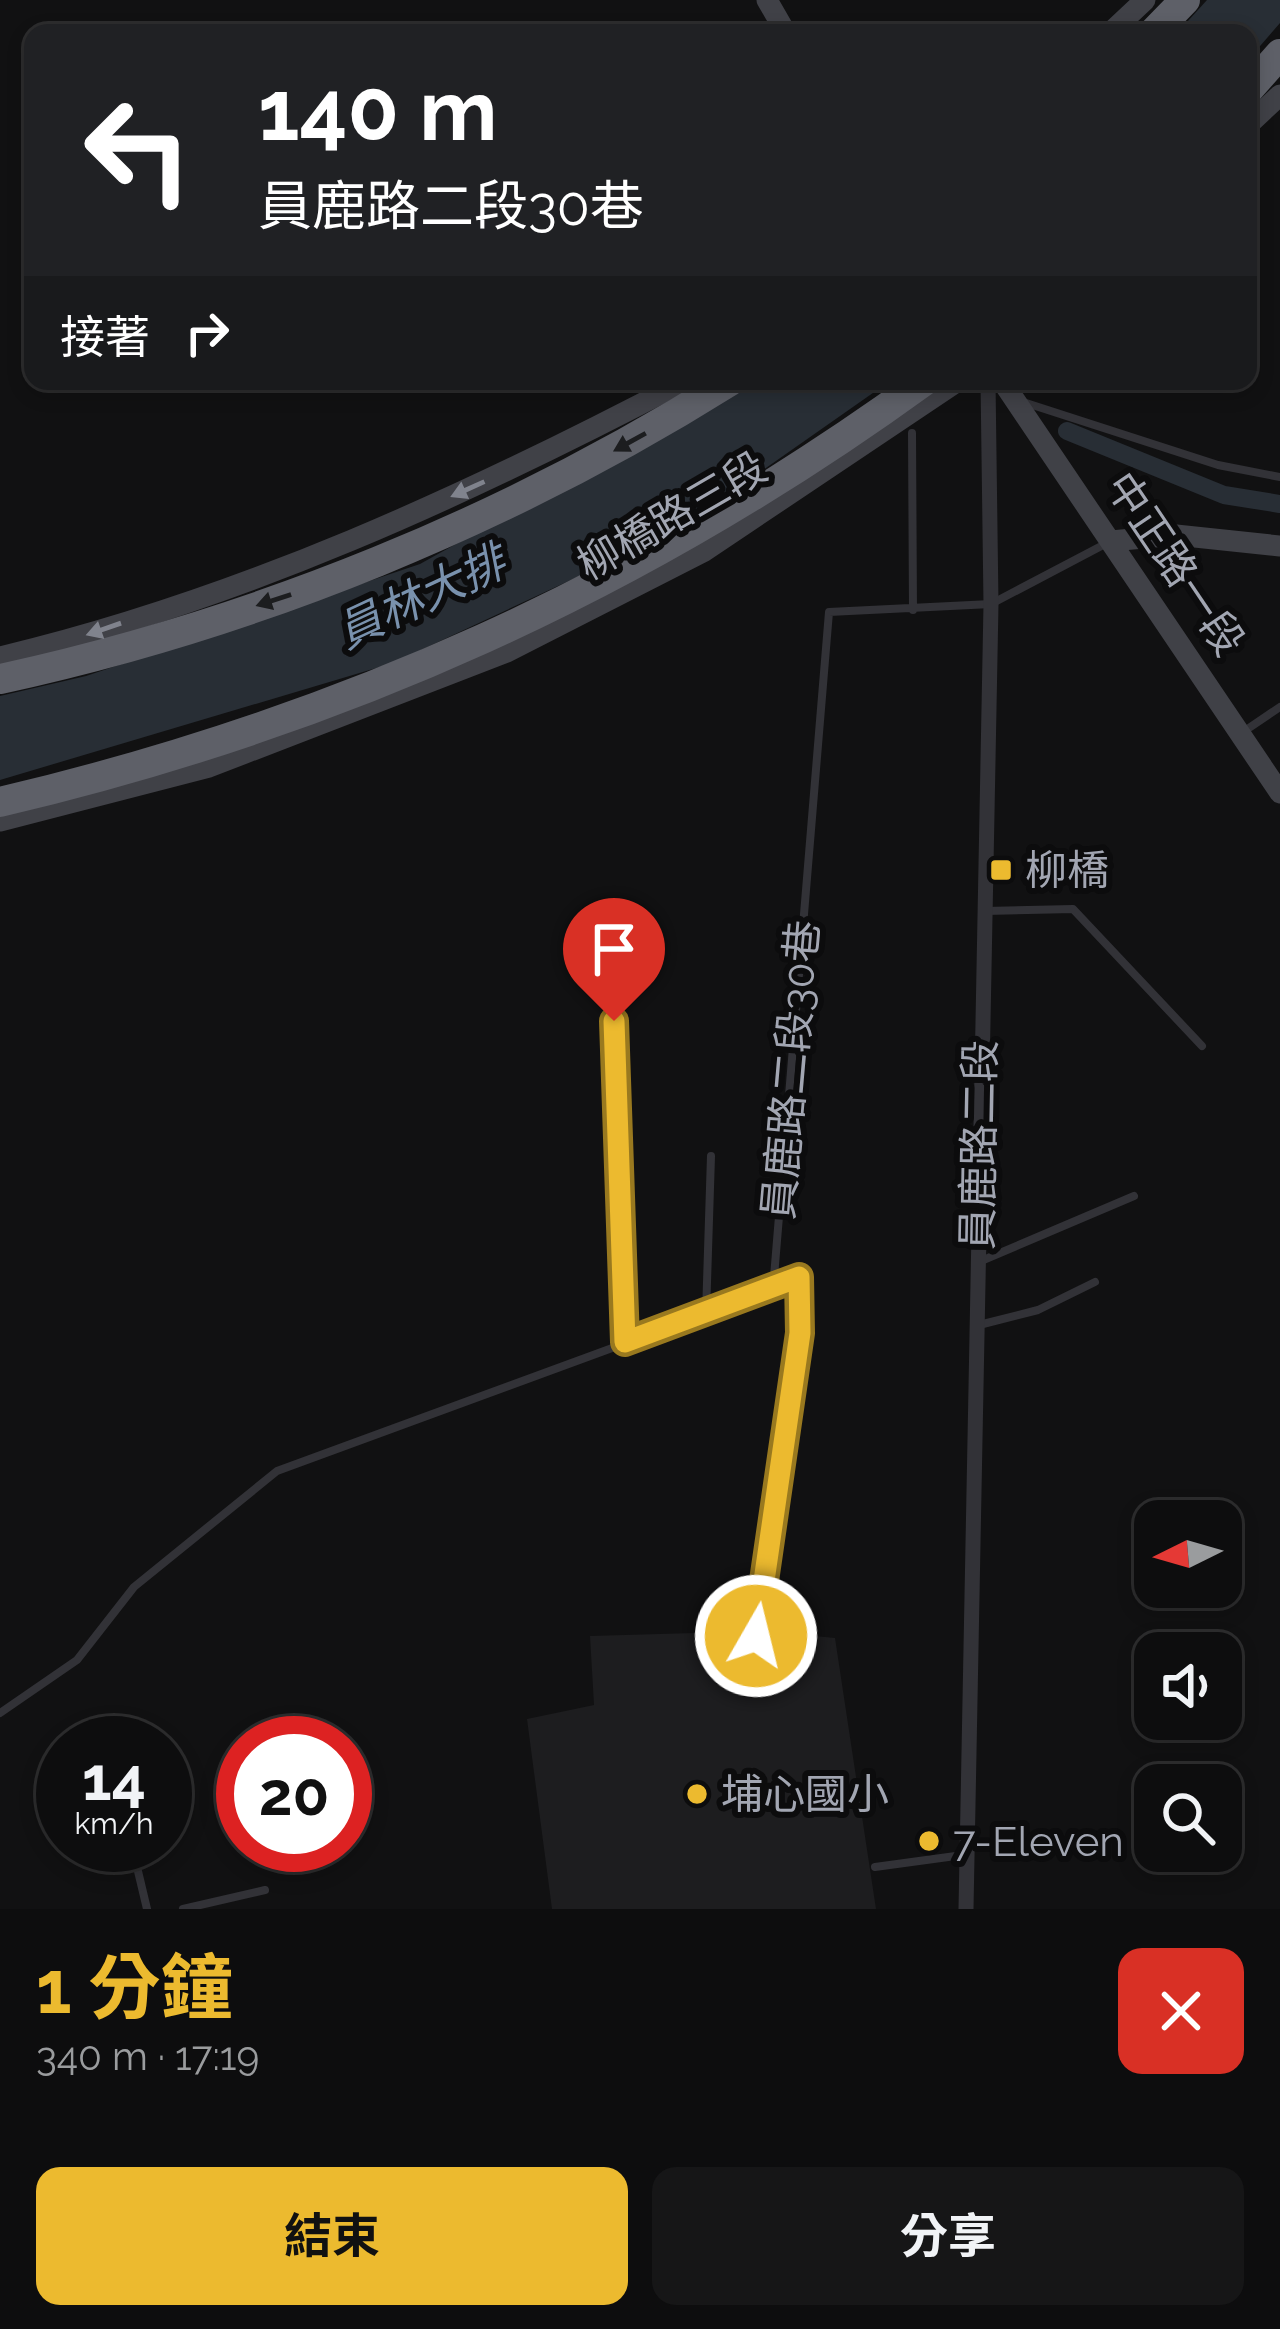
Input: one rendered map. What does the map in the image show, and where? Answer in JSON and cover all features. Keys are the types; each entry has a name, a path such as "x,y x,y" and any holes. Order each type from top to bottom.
{"highway":[{"path":"1162,24 1185,0"},
{"path":"1257,80 1280,54"},
{"path":"0,679 186,630 362,566 559,481 715,390"},
{"path":"0,802 110,776 314,713 494,637 686,538 911,390"}],"main road":[{"path":"1120,24 1145,0"},
{"path":"1257,117 1280,95"},
{"path":"0,657 77,638 288,566 544,455 669,390"},
{"name":"柳橋路三段","path":"0,821 209,767 507,652 703,552 945,390"},
{"name":"中正路一段","path":"1009,390 1243,732 1280,794"},
{"path":"1111,541 1176,535 1280,546"}],"street":[{"name":"員鹿路二段","path":"966,1909 963,1855 975,1526 991,604 988,390"}],"lane":[{"path":"1016,400 1218,466 1280,477"},
{"path":"912,433 913,610"},
{"name":"員鹿路二段30巷","path":"772,1289 830,612 991,604 1111,541"},
{"path":"1243,732 1280,707"},
{"path":"983,911 1073,909 1202,1046"},
{"path":"614,1021 625,1342"},
{"path":"706,1314 711,1156"},
{"path":"976,1263 1134,1196"},
{"path":"0,1713 77,1660 134,1587 277,1471 799,1277 800,1333 756,1636"},
{"path":"975,1326 1038,1310 1095,1282"},
{"path":"874,1867 963,1855"},
{"path":"138,1872 147,1909"},
{"path":"183,1909 265,1890"}],"shaded area":[{"name":"埔心國小","path":"764,1631 835,1638 876,1909 552,1909 527,1719 594,1705 590,1636"}],"water":[{"path":"1207,0 1280,0 1280,23 1257,50 1257,24 1185,24"},
{"name":"員林大排","path":"734,390 877,390 676,531 393,663 0,780 0,696 86,676 420,564"}],"waterway":[{"path":"1067,431 1224,495 1280,504"}],"place":[{"name":"柳橋","path":"1001,870"},
{"name":"埔心國小","path":"697,1794"},
{"name":"7-Eleven","path":"929,1841"}],"route":[{"path":"614,1021 625,1342 799,1277 800,1333 756,1636"}]}
